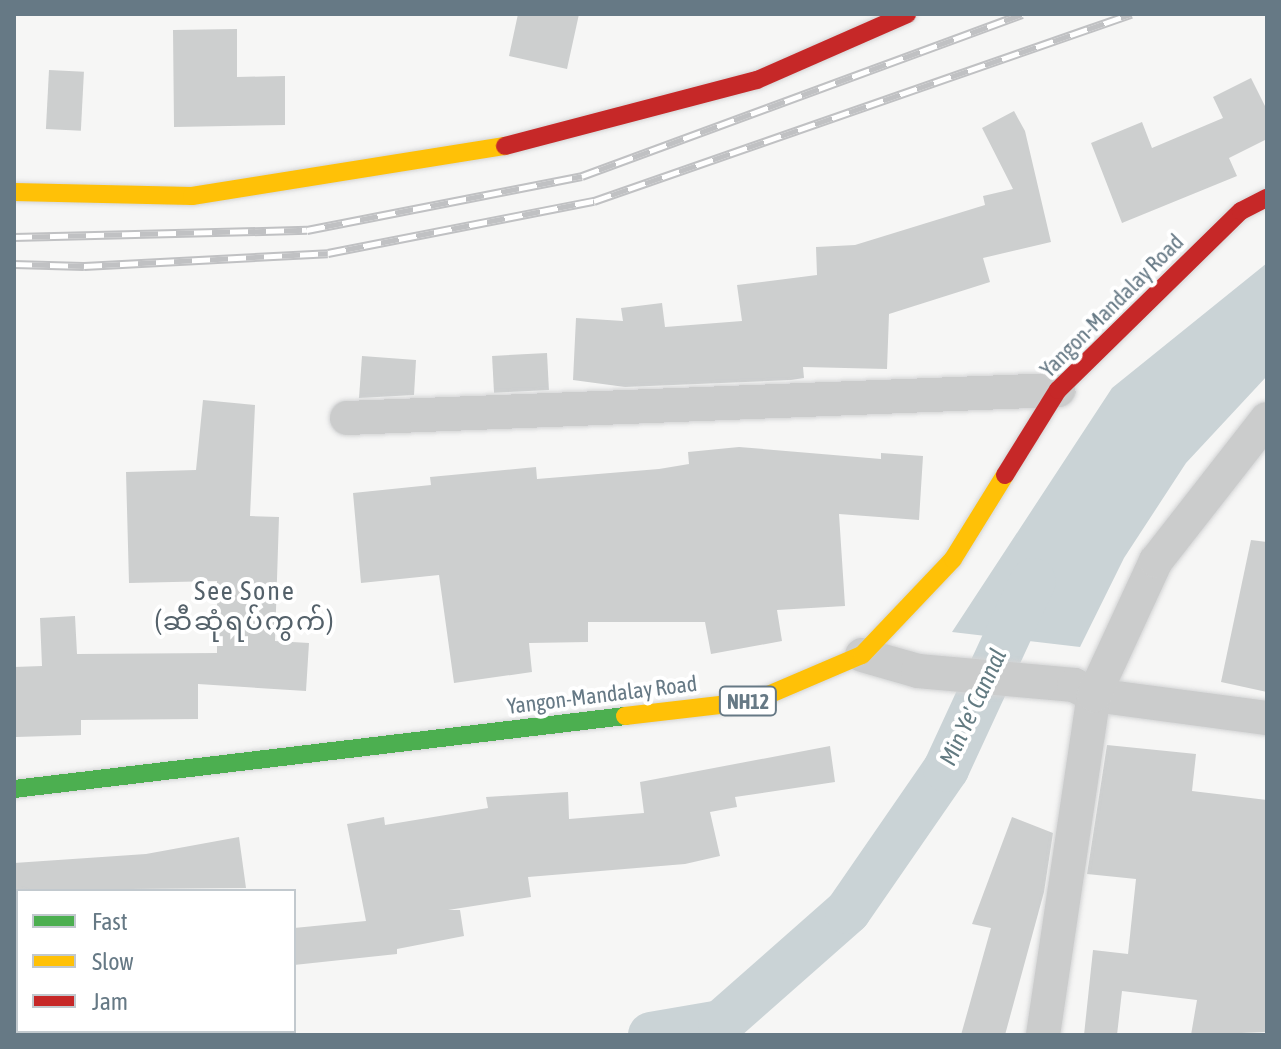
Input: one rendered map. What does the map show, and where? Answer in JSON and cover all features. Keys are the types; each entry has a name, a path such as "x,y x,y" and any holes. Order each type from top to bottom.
{"main road":[{"path":"14,192 192,196 536,141 757,80 907,14"},
{"name":"Yangon-Mandalay Road","path":"14,789 754,701 862,655 953,559 1058,390 1241,211 1267,198"}],"street":[{"path":"347,418 1058,390"},
{"path":"1043,1035 1084,690 1156,561 1267,419"},
{"path":"862,655 918,671 1084,690 1267,718"},
{"path":"14,1011 16,960"}],"shaded area":[{"path":"1267,263 1267,376 1186,463 1124,558 1080,647 952,632 1112,388"}],"building":[{"path":"518,14 579,14 567,69 509,56"},
{"path":"237,29 237,77 285,76 285,125 174,127 173,30"},
{"path":"49,70 84,72 81,131 46,129"},
{"path":"1251,78 1267,110 1267,139 1229,158 1237,176 1122,223 1091,143 1142,122 1152,148 1223,118 1213,97"},
{"path":"1014,111 1025,131 1051,242 983,258 990,282 889,314 887,369 803,367 804,378 791,380 625,387 573,380 576,318 623,321 621,308 662,303 665,327 742,321 737,285 817,275 816,247 855,245 985,205 983,196 1013,189 982,128"},
{"path":"547,353 549,390 494,393 492,356"},
{"path":"362,356 416,360 414,395 359,398"},
{"path":"203,400 255,405 250,516 279,517 275,641 309,643 306,691 198,684 198,719 81,720 81,735 16,737 14,667 42,666 40,618 75,616 77,654 217,653 217,581 129,583 126,472 196,470"},
{"path":"739,447 881,459 881,453 923,456 919,520 839,514 845,606 777,610 782,641 711,654 705,622 588,622 588,642 529,643 532,672 454,683 439,575 361,583 353,493 431,485 430,477 536,467 537,479 659,469 689,464 688,452"},
{"path":"1251,540 1267,542 1267,692 1221,682"},
{"path":"1107,745 1196,754 1192,791 1267,800 1267,1032 1191,1035 1197,1000 1122,991 1117,1035 1084,1035 1093,950 1128,954 1136,879 1087,874"},
{"path":"830,746 835,782 735,797 737,807 710,812 720,856 685,864 528,877 531,897 448,910 460,910 464,936 397,949 397,954 296,965 296,928 366,921 347,824 384,817 385,825 488,808 486,797 568,792 569,819 644,813 640,782"},
{"path":"1012,817 1053,833 1044,892 1005,1035 961,1035 991,928 972,924"},
{"path":"239,837 246,888 14,890 14,863 146,854"}],"waterway":[{"name":"Min Ye' Cannal","path":"651,1035 721,1023 848,911 946,769 1033,581"}],"railway":[{"path":"14,237 307,230 582,176 1022,14"},
{"path":"14,264 84,266 328,253 594,201 1131,14"}],"traffic: fast":[{"path":"14,789 625,716"}],"traffic: slow":[{"path":"14,192 192,196 505,146"},
{"path":"625,716 754,701 862,655 953,559 1005,475"}],"traffic: jam":[{"path":"505,146 757,80 907,14"},
{"path":"1005,475 1058,390 1241,211 1267,198"}],"district":[{"name":"See Sone (ဆီဆုံရပ်ကွက်)","path":"245,607"}]}
